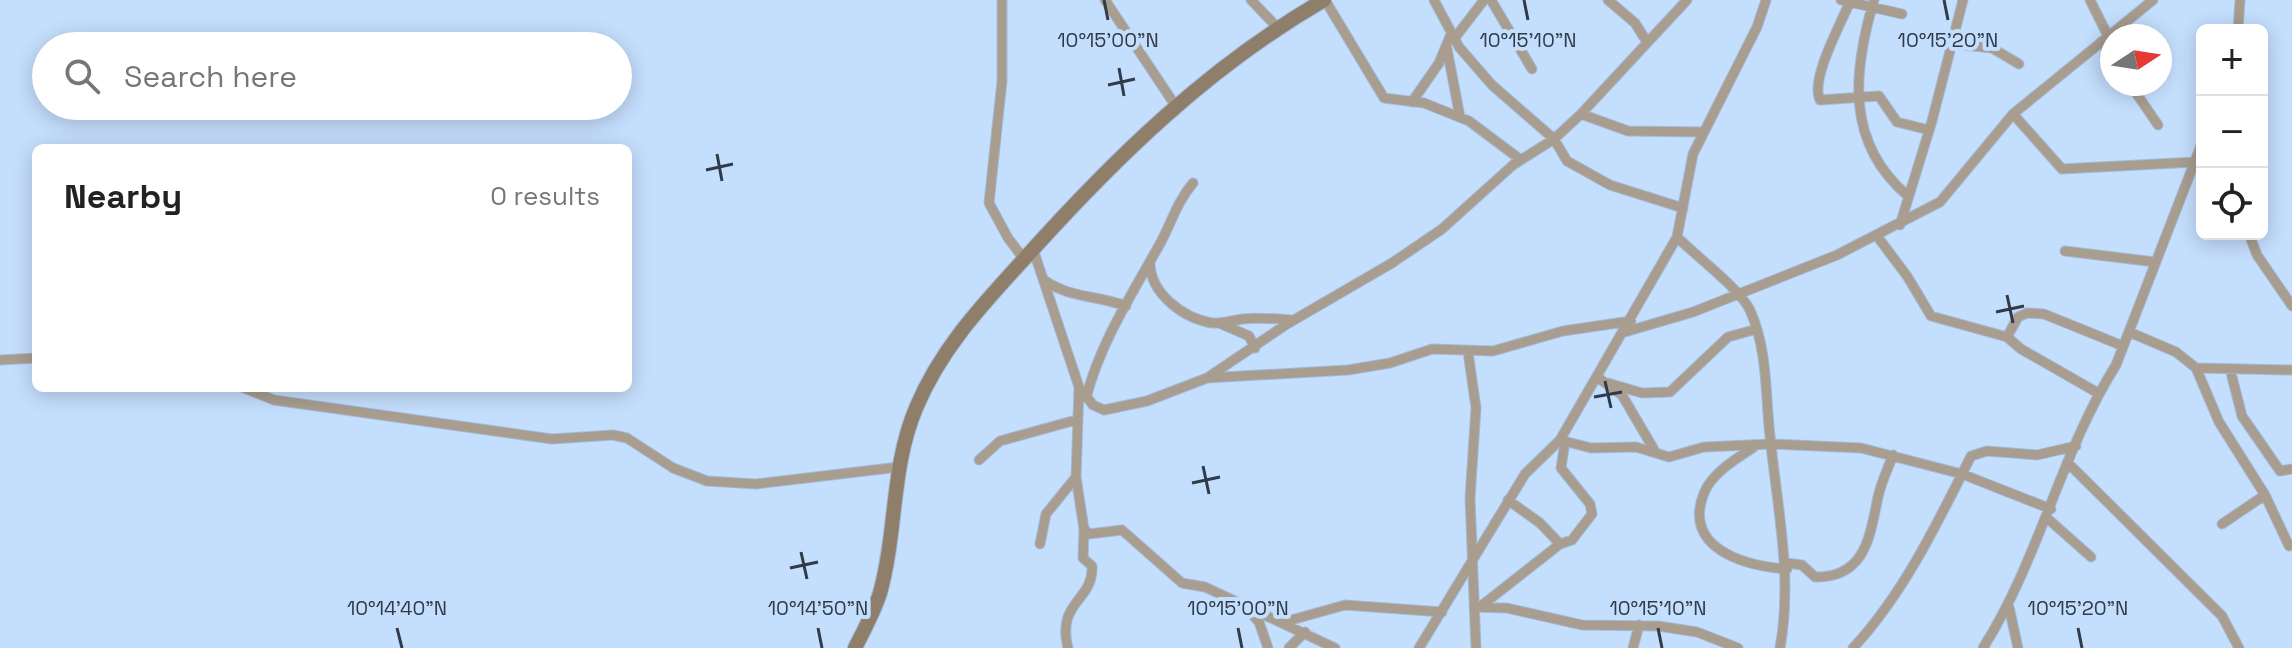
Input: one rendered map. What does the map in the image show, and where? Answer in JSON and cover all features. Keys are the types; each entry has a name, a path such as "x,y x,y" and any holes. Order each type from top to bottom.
{"main road":[{"path":"855,648 880,593 899,467 909,427 932,373 965,324 1175,105 1277,27 1324,0"}],"street":[{"path":"1002,0 1002,81 989,203 1029,254 1043,279 1079,387 1086,398 1104,410 1117,410 1207,378 1293,320 1392,263 1442,229 1521,160 1554,139 1581,114 1687,0"},
{"path":"1105,0 1175,105"},
{"path":"1251,0 1277,27"},
{"path":"1324,0 1384,98 1424,103 1460,117 1501,141 1521,160"},
{"path":"1434,0 1452,36 1492,85 1554,139 1567,161 1610,185 1683,208"},
{"path":"1412,102 1447,49 1452,36 1484,0"},
{"path":"1491,0 1532,69"},
{"path":"1608,0 1635,23 1647,42"},
{"path":"1419,648 1525,474 1562,441 1677,237 1693,154 1757,27 1766,0"},
{"path":"1900,225 1963,0"},
{"path":"2090,0 2100,25"},
{"path":"2123,24 2153,0"},
{"path":"2238,24 2240,0"},
{"path":"1902,14 1872,4 1845,2 1821,70 1817,96 1826,101 1879,96 1897,122 1929,130"},
{"path":"1872,4 1857,74 1857,99 1878,160 1908,196"},
{"path":"1625,332 1740,294 1877,236 1940,202 2013,114 2100,42"},
{"path":"1952,44 1992,48 2019,64"},
{"path":"1447,49 1460,117"},
{"path":"2138,96 2158,125"},
{"path":"1581,114 1607,127 1628,131 1703,132"},
{"path":"1983,648 2009,607 2098,393 2123,346 2195,162 2062,169 2013,114"},
{"path":"1086,398 1099,358 1173,210 1193,183"},
{"path":"1877,236 1907,276 1920,303 1931,316 2007,337 2021,349 2098,393"},
{"path":"1677,237 1708,269 1740,294 1764,348 1771,444 1786,566 1780,648"},
{"path":"2251,240 2257,255 2291,303"},
{"path":"2065,251 2155,262"},
{"path":"1151,259 1152,274 1168,302 1202,320 1219,323 1249,336 1255,348"},
{"path":"1043,279 1068,294 1091,295 1126,306"},
{"path":"2007,337 2018,317 2034,313 2123,346"},
{"path":"1219,323 1256,318 1293,320"},
{"path":"1207,378 1319,373 1390,363 1420,351 1468,352 1515,347 1563,331 1631,321"},
{"path":"1608,383 1642,393 1670,392 1728,337 1757,329"},
{"path":"2129,332 2176,352 2196,368 2237,455 2265,495 2289,546"},
{"path":"1468,352 1476,408 1470,498 1471,566 1477,607 1476,648"},
{"path":"0,360 32,358"},
{"path":"2196,368 2292,370"},
{"path":"2230,369 2242,416 2280,471 2292,469"},
{"path":"1597,377 1622,395 1656,453"},
{"path":"1068,648 1068,612 1088,587 1092,573 1092,566 1083,558 1084,529 1076,477 1079,387"},
{"path":"254,392 274,400 552,439 613,435 627,438 673,468 707,481 756,484 899,467"},
{"path":"979,460 1000,441 1076,420"},
{"path":"1562,441 1591,448 1636,447 1669,457 1693,447 1771,444 1861,448 1893,455 1962,474 2049,514 2091,557"},
{"path":"1477,607 1560,544 1572,540 1592,514 1590,504 1561,468 1562,441"},
{"path":"1756,445 1718,475 1705,491 1700,523 1705,538 1726,555 1786,566 1802,565 1815,577 1838,574 1862,555 1875,522 1878,494 1893,455"},
{"path":"1853,648 1873,626 1903,582 1977,452 2037,455 2076,446"},
{"path":"2068,463 2222,616 2239,648"},
{"path":"1040,544 1046,514 1076,477"},
{"path":"2222,524 2265,495"},
{"path":"1508,500 1540,523 1560,544"},
{"path":"1084,529 1089,534 1122,530 1182,583 1205,587 1248,610 1284,622 1335,648"},
{"path":"1284,622 1345,605 1442,612"},
{"path":"1477,607 1582,625 1639,625 1697,632 1738,648"},
{"path":"2009,607 2018,648"},
{"path":"1248,610 1259,622 1268,648"},
{"path":"1633,648 1639,625"},
{"path":"1289,648 1305,632"}]}
